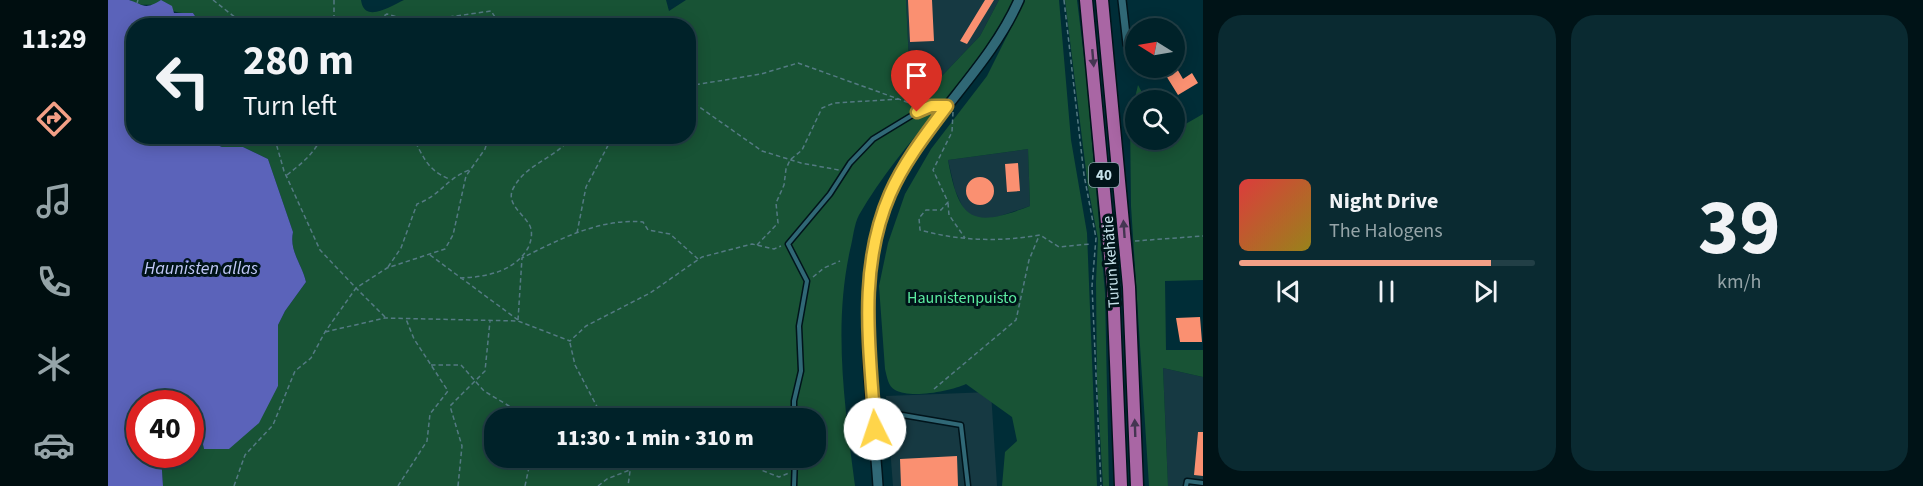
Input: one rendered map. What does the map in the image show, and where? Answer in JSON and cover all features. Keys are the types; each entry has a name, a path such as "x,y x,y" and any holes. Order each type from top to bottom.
{"highway":[{"name":"Turun kehätie","path":"1086,0 1113,286 1121,486"},
{"name":"Turun kehätie","path":"1102,0 1129,287 1137,486"}],"street":[{"path":"878,486 867,308 868,272 874,240 887,200 900,174 989,54 1009,22 1019,0"},
{"path":"1122,0 1125,26"}],"lane":[{"path":"794,408 801,371 799,326 807,281 788,244 873,139 924,108 950,108"},
{"path":"873,410 961,425 968,486"},
{"path":"794,486 795,470"},
{"path":"1186,483 1203,483"}],"path":[{"path":"213,0 236,18"},
{"path":"334,0 334,18"},
{"path":"1064,0 1084,175 1096,238 1092,286 1101,486"},
{"path":"442,18 491,11 496,18"},
{"path":"381,18 387,14 400,18"},
{"path":"696,85 761,74 798,63 924,108"},
{"path":"757,245 778,223 776,203 784,185 790,160 802,150 822,108 834,103 902,99"},
{"path":"696,105 762,151 790,160 846,171"},
{"path":"950,108 952,132 933,170 948,202 949,215 965,238"},
{"path":"276,144 286,175 320,250 385,318"},
{"path":"286,175 303,163 316,144"},
{"path":"416,144 422,158 438,174 451,180"},
{"path":"234,486 245,455 273,425 295,371 311,358 325,332 356,288 387,268 445,249 453,235 457,212 470,170 487,144"},
{"path":"518,321 522,258 532,242 531,227 517,211 511,197 513,188 532,165 567,144"},
{"path":"577,233 586,187 609,144"},
{"path":"387,268 401,248 417,204 439,194 451,180 470,170"},
{"path":"948,202 941,210 926,210 919,218 920,230 952,239 1007,241 1040,235 1059,247 1090,244"},
{"path":"460,278 490,274 508,268 522,258 577,233 620,220 643,222 648,230 670,234 698,260"},
{"path":"934,389 1016,320 1029,260 1040,235"},
{"path":"1133,241 1203,236"},
{"path":"570,341 586,326 650,293 698,260 752,244 774,249 788,244"},
{"path":"429,254 518,321 570,341"},
{"path":"807,281 824,268 840,261"},
{"path":"325,332 385,318 518,321"},
{"path":"398,486 427,441 430,414 448,391 414,339 406,319"},
{"path":"458,486 462,446 450,406 485,371 490,320"},
{"path":"570,341 575,365 598,408"},
{"path":"431,365 461,365 484,391 510,408"},
{"path":"525,486 529,468"},
{"path":"628,468 628,486"},
{"path":"598,486 607,479 637,468"},
{"path":"758,468 779,477 795,470"}],"shaded area":[{"path":"906,0 999,0 980,36 939,79 909,63"},
{"path":"1028,149 1030,206 988,220 974,218 963,208 955,190 948,160"},
{"path":"1163,368 1203,377 1203,486 1168,486"},
{"path":"991,392 997,486 893,486 886,396"}],"green space":[{"path":"130,0 361,0 363,7 372,12 404,0 666,0 669,11 686,0 906,0 909,63 939,79 980,36 999,0 1014,0 979,57 896,161 877,187 856,223 845,279 841,338 842,368 855,486 163,486 162,468 204,468 204,449 229,449 278,386 278,325 306,282 294,251 293,232 268,159 243,147 222,147 215,144 696,144 696,18 196,18 193,13 182,13 153,5 138,4"},
{"name":"Haunistenpuisto","path":"1025,0 1059,0 1071,140 1087,233 1097,486 1002,486 1005,452 1017,441 1012,417 966,384 941,391 911,394 895,390 887,378 879,286 888,243 905,194 931,149 987,76","holes":["1028,149 1030,206 995,217 972,215 964,208 957,196 948,160"]},
{"path":"1065,0 1077,0 1086,73 1105,293 1109,486 1103,486 1097,382 1098,239 1088,187"},
{"path":"1203,114 1203,280 1165,281 1166,350 1203,350 1203,377 1163,368 1168,486 1149,486 1131,206 1130,150 1185,150 1185,124"}],"water":[{"name":"Haunisten allas","path":"108,0 129,0 147,6 161,0 172,6 174,13 193,13 196,18 126,18 126,144 215,144 222,147 243,147 268,159 293,232 294,251 306,282 278,325 278,386 259,423 229,449 204,449 204,390 126,390 126,468 162,468 163,486 108,486"}],"building":[{"path":"908,0 932,0 934,41 910,42"},
{"path":"985,0 994,0 967,44 960,41"},
{"path":"1192,73 1198,83 1185,91 1175,90 1167,78 1183,79"},
{"path":"1018,163 1020,191 1007,192 1005,164"},
{"path":"980,177 990,181 994,191 990,201 980,205 970,201 966,191 970,181"},
{"path":"1200,317 1202,342 1180,342 1176,318"},
{"path":"1198,432 1203,432 1203,476 1194,475"},
{"path":"957,456 958,486 901,486 900,459"}],"route":[{"path":"875,429 867,308 868,272 874,240 890,193 900,174 947,106 931,106 917,112"}]}
